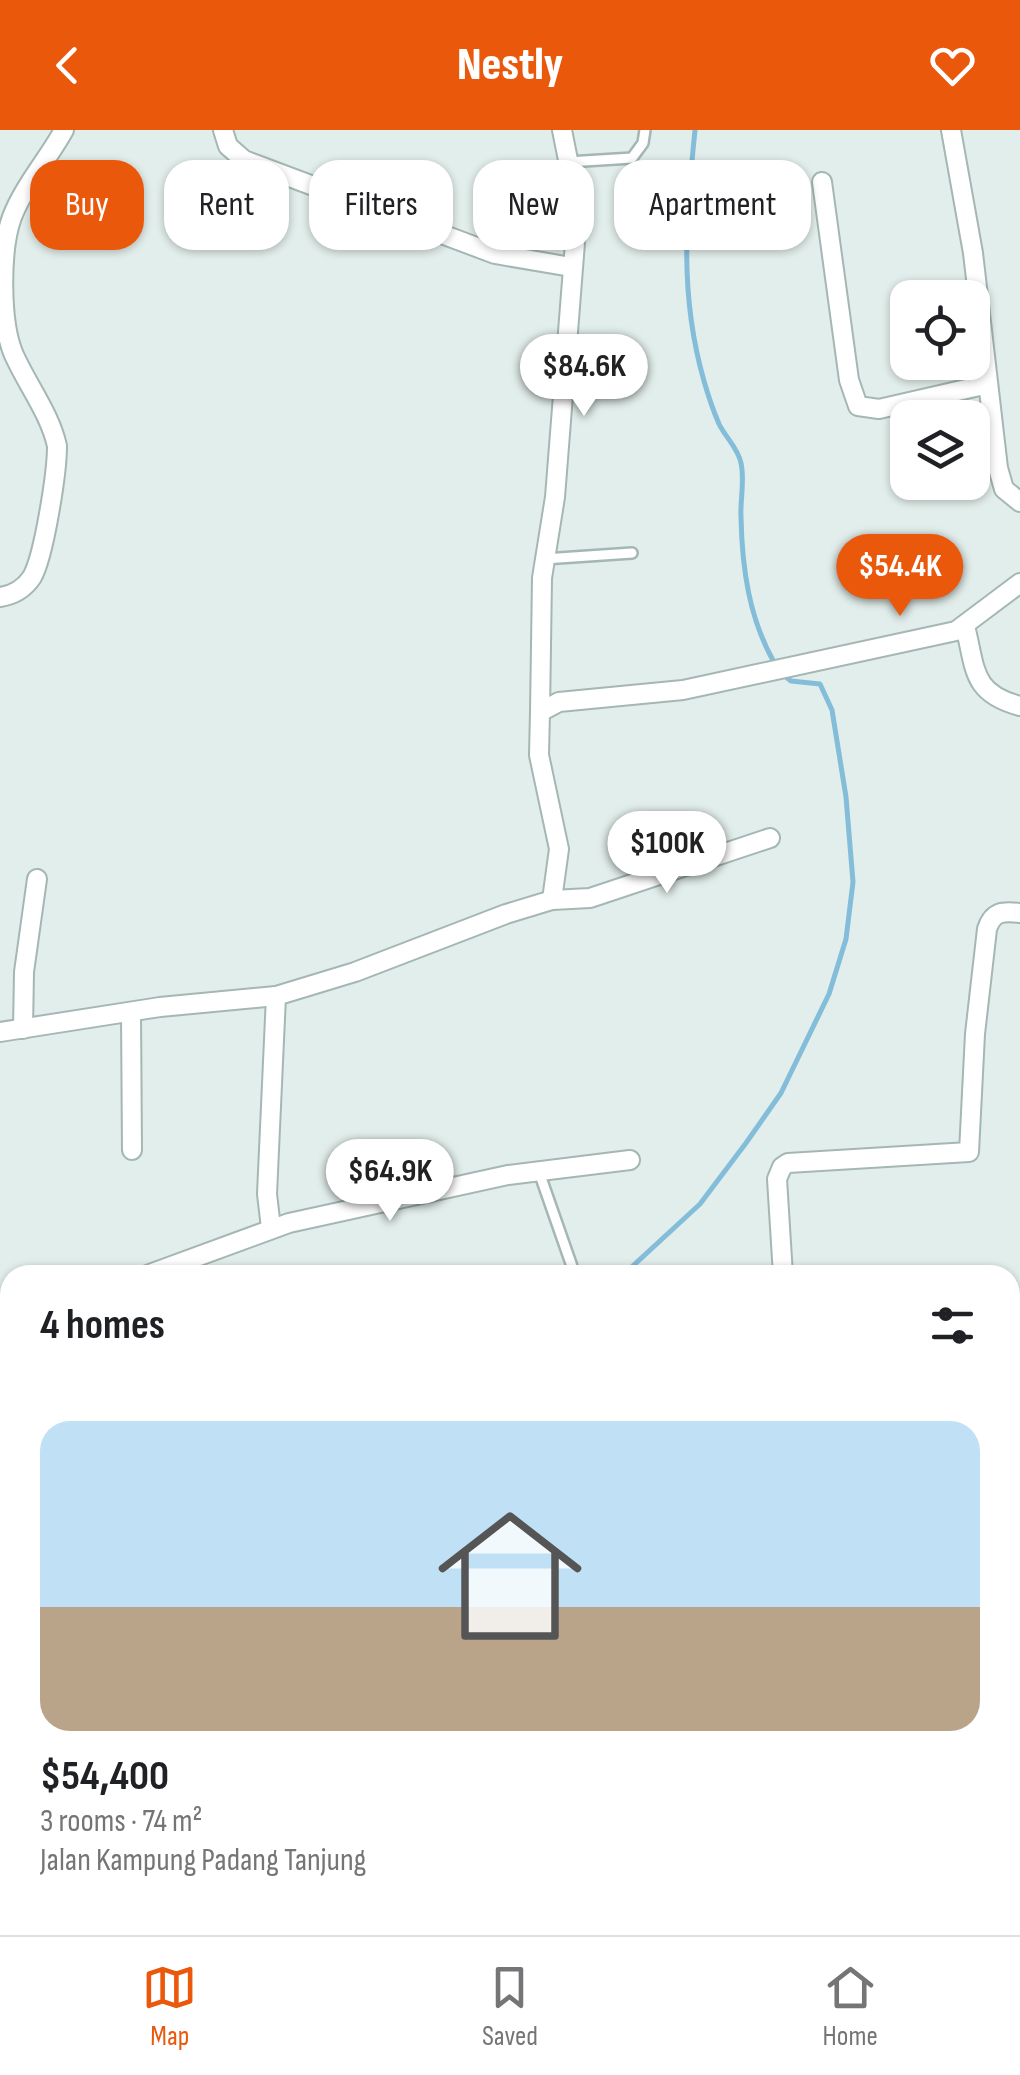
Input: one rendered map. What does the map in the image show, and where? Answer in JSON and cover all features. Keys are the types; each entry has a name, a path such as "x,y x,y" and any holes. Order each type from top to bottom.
{"street":[{"path":"0,597 11,596 23,588 36,568 58,446 6,333 4,273 8,231 21,200 64,130"},
{"path":"222,130 228,146 244,160 495,254 571,268"},
{"path":"562,130 568,160"},
{"path":"951,130 973,252 1001,478 1004,489 1020,502"},
{"path":"822,182 849,380 858,406 879,409 988,384"},
{"path":"552,900 559,849 539,755 544,559 555,497 573,250"},
{"path":"540,712 558,702 683,690 956,631 1020,583"},
{"path":"964,626 980,684 999,700 1020,706"},
{"path":"0,1032 276,996 354,972 506,914 552,900 590,898 770,838"},
{"path":"24,1028 25,960 37,880"},
{"path":"782,1265 776,1179 788,1163 969,1152 975,1034 987,929 998,913 1020,913"},
{"path":"272,1228 267,1194 276,996"},
{"path":"132,1012 132,1150"},
{"path":"174,1265 272,1228 424,1192 630,1160"},
{"path":"283,1935 312,1935"}],"lane":[{"path":"594,160 632,158 643,144 645,130"},
{"path":"544,559 632,553"},
{"path":"539,1172 572,1265"}],"waterway":[{"path":"695,130 687,225 691,317 711,402 741,463 745,574 753,611 775,664"},
{"path":"634,1265 700,1204 781,1093 829,994 846,939 853,882 846,797 832,710 820,684 791,681 781,673"}]}
